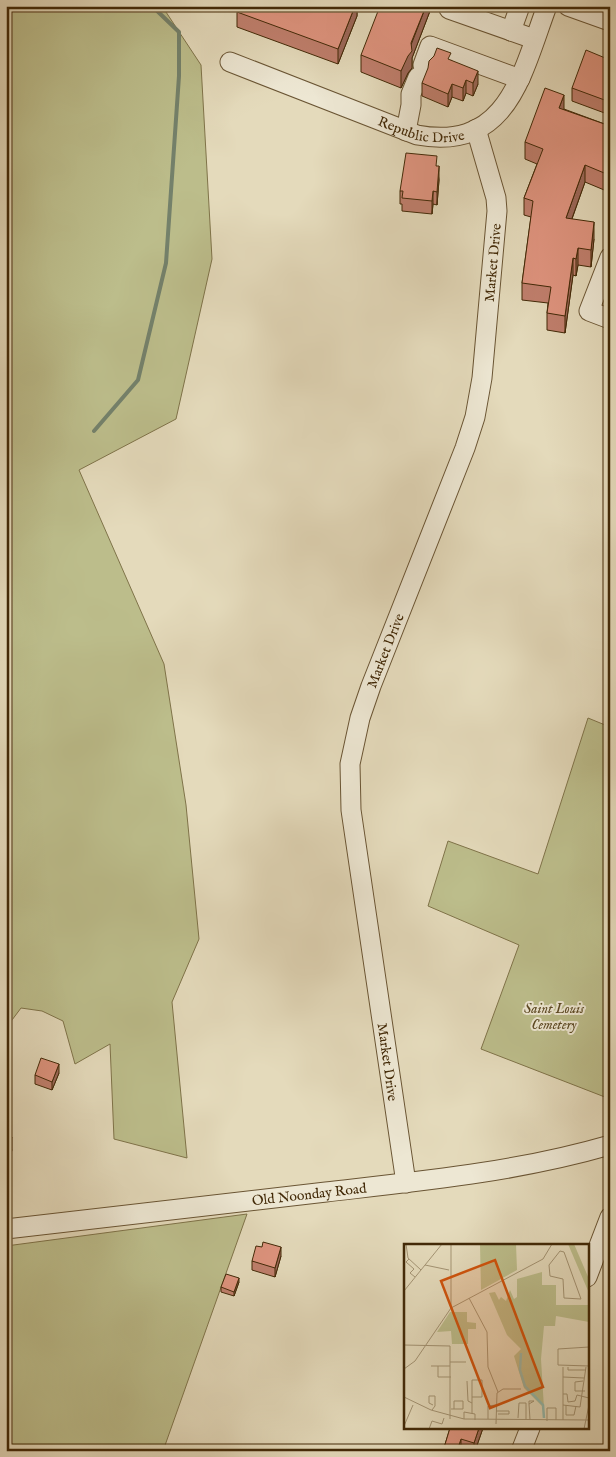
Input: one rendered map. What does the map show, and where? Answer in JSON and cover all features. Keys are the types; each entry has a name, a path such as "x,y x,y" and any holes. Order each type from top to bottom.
{"street":[{"path":"510,31 520,6"},
{"name":"Republic Drive","path":"230,62 417,135 441,138 455,137 489,122 504,107 520,79 547,6"},
{"path":"568,6 610,21"},
{"path":"448,9 534,40"},
{"path":"406,131 411,94 430,46 520,79"},
{"name":"Market Drive","path":"406,1183 351,810 350,764 355,735 371,686 465,448 475,417 485,355 497,211 496,198 476,129"},
{"path":"610,257 589,311 610,319"},
{"name":"Old Noonday Road","path":"6,1228 406,1183 532,1164 568,1157 610,1145"},
{"path":"588,1274 610,1217"},
{"path":"521,1451 529,1430"}],"green space":[{"path":"6,6 162,6 201,65 212,259 176,419 79,470 164,664 186,805 199,939 172,1002 187,1158 114,1139 110,1044 75,1064 63,1021 42,1011 21,1008 6,1028"},
{"name":"Saint Louis Cemetery","path":"588,718 610,727 610,1099 481,1049 519,945 428,906 448,841 538,874"},
{"path":"247,1214 163,1451 6,1451 6,1246"}],"building":[{"path":"239,6 355,6 338,49 237,12"},
{"path":"380,6 426,6 411,43 412,51 401,71 361,55"},
{"path":"437,48 451,53 448,59 478,71 473,83 466,80 463,88 452,84 448,94 422,83 429,61 434,56"},
{"path":"586,50 610,60 610,102 572,88"},
{"path":"545,88 564,95 559,108 610,126 609,175 585,165 566,218 594,222 591,250 578,248 576,259 573,258 565,316 547,313 551,287 522,283 533,201 524,198 543,149 525,142"},
{"path":"406,153 437,156 436,166 439,166 437,192 433,191 432,201 402,198 403,191 400,191"},
{"path":"41,1058 59,1064 52,1082 35,1075"},
{"path":"6,1136 12,1137 9,1147 6,1147"},
{"path":"263,1242 281,1247 275,1268 252,1261 256,1246 262,1247"},
{"path":"226,1274 239,1278 234,1292 221,1287"},
{"path":"449,1430 478,1430 474,1443 461,1439 457,1451 443,1451"}],"waterway":[{"path":"94,431 138,380 166,263 179,76 179,32 152,6"}]}
